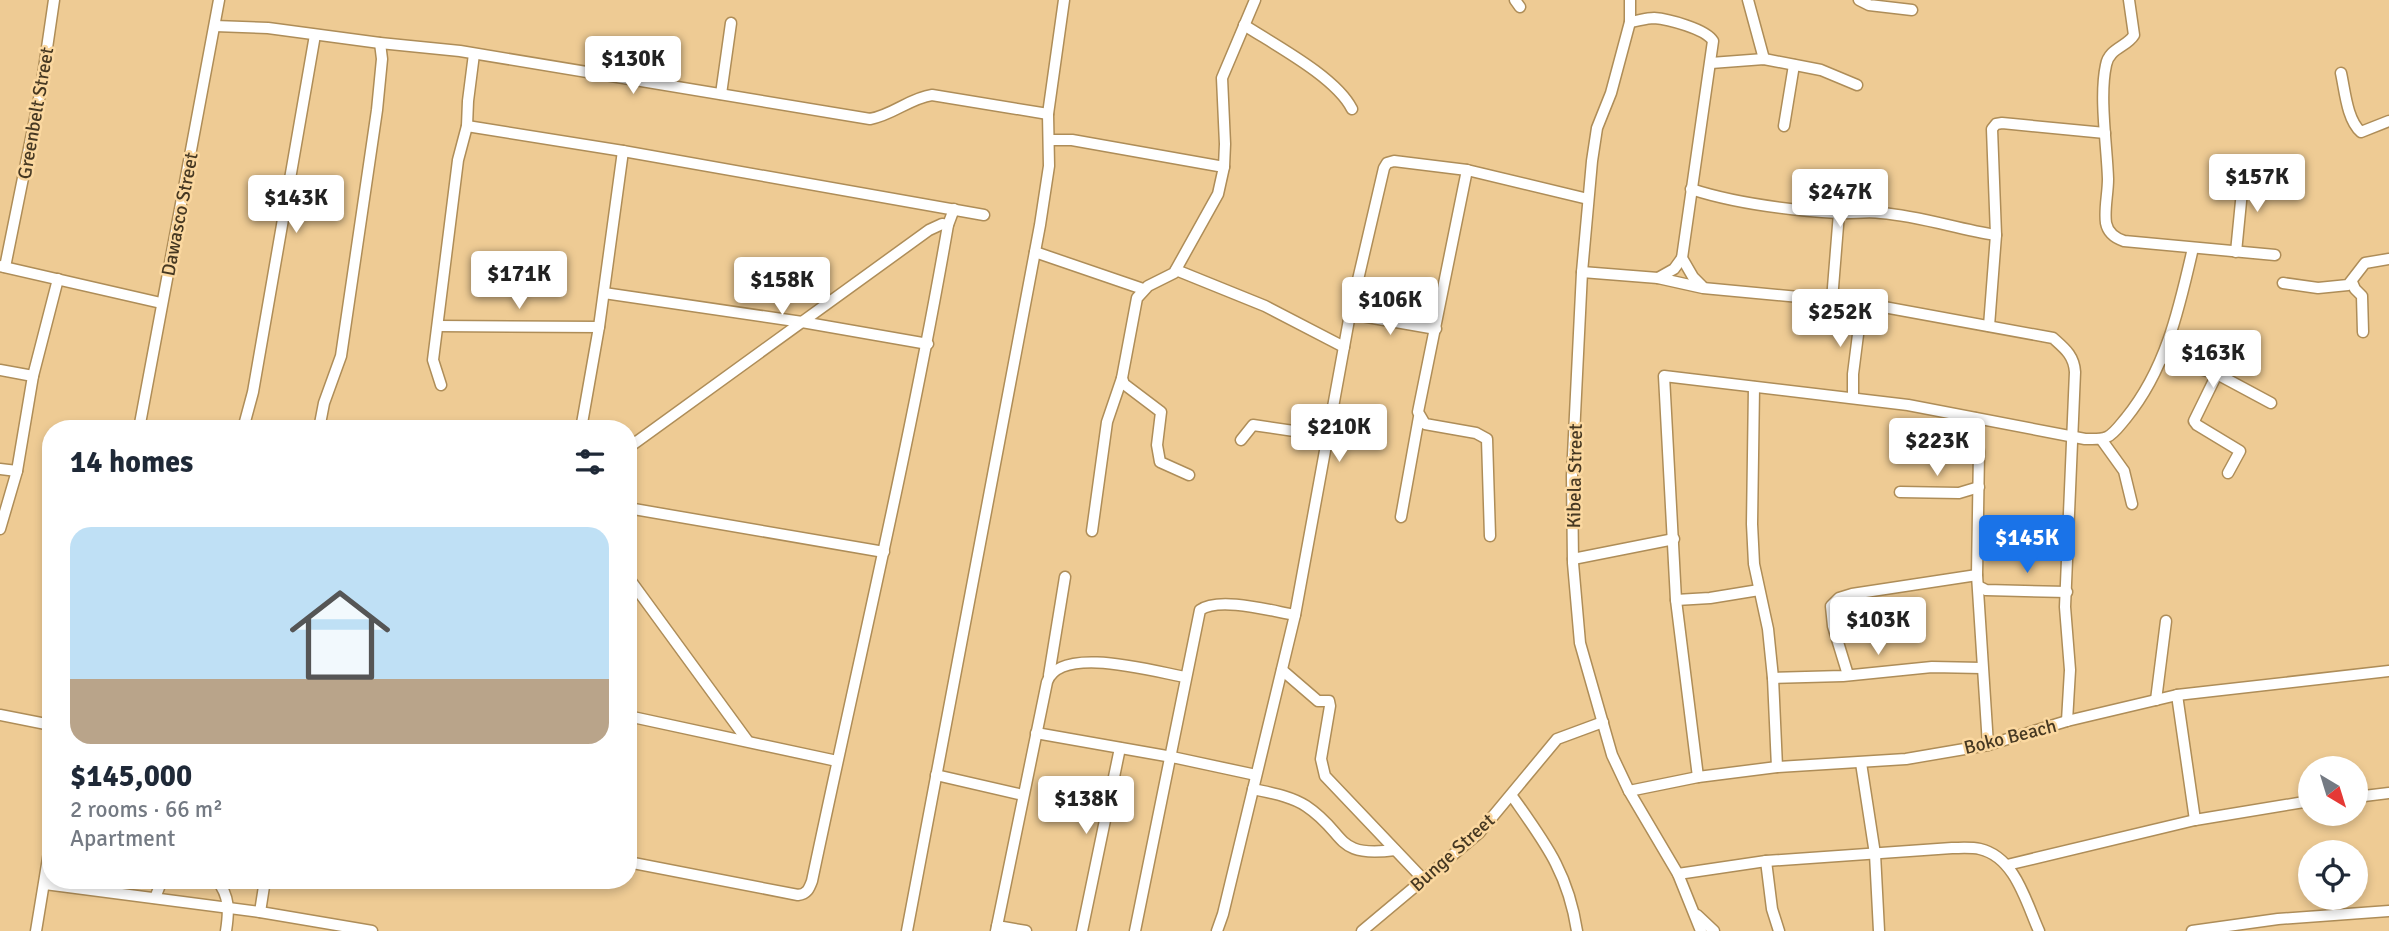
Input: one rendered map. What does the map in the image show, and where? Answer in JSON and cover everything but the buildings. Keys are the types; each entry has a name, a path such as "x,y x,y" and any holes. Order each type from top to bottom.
{"street":[{"name":"Greenbelt Street","path":"2,266 41,89 54,0"},
{"name":"Dawasco Street","path":"141,420 219,0"},
{"path":"1092,531 1107,422 1122,378 1136,298 1143,289 1177,270 1218,194 1224,167 1222,78 1255,0"},
{"name":"Kibela Street","path":"1630,0 1630,22 1611,93 1597,128 1588,199 1572,476 1573,559 1580,643 1612,755 1629,791 1678,874 1701,931"},
{"path":"1753,0 1748,0 1764,59"},
{"path":"1859,0 1869,5 1912,10"},
{"path":"2129,0 2134,35 2110,55 2106,63 2106,224 2109,232 2124,241 2275,255"},
{"path":"907,931 1035,252 1049,166 1048,114 1066,2"},
{"path":"1630,22 1654,18 1706,32 1713,41 1682,258 1674,268 1658,278"},
{"path":"721,94 731,23"},
{"path":"1244,25 1332,84 1352,109"},
{"path":"215,26 268,28 474,54 870,119 932,95 1048,114"},
{"path":"245,420 253,392 315,35"},
{"path":"321,420 341,356 377,110 381,72 380,43"},
{"path":"441,385 433,360 458,160 467,126 474,54"},
{"path":"1712,62 1764,59 1821,70 1857,85"},
{"path":"1784,126 1794,65"},
{"path":"2341,73 2357,129 2361,132 2389,121"},
{"path":"1989,326 1996,235 1991,132 1994,126 2002,123 2105,133"},
{"path":"467,126 984,215"},
{"path":"1050,140 1072,140 1224,167"},
{"path":"583,420 599,327 623,151"},
{"path":"1217,931 1295,615 1350,314 1387,163 1394,160 1467,170 1588,199"},
{"path":"1401,517 1418,412 1467,170"},
{"path":"2236,252 2245,171"},
{"path":"1691,189 1721,199 1839,213 1879,212 1996,235"},
{"path":"637,864 798,895 804,894 812,881 928,344 948,225 954,209"},
{"path":"1832,300 1839,213"},
{"path":"637,441 929,230 942,224 948,225"},
{"path":"1698,776 1676,600 1664,376 1853,397 2101,439 2109,436 2137,404 2163,358 2176,321 2193,248"},
{"path":"1035,252 1143,289"},
{"path":"1682,258 1703,288"},
{"path":"2283,283 2318,288 2339,287 2352,282 2365,263 2389,259"},
{"path":"2,266 161,303"},
{"path":"1177,270 1265,306 1344,347"},
{"path":"1582,272 1658,278 1703,288 1862,303 2053,338 2072,356 2075,372 2065,607 2070,670 2067,722"},
{"path":"0,529 17,471 33,376 58,279"},
{"path":"2352,282 2362,296 2363,332"},
{"path":"604,293 802,322 928,344"},
{"path":"1853,397 1853,374 1862,303"},
{"path":"1350,314 1436,329"},
{"path":"438,326 599,327"},
{"path":"2163,358 2217,374 2271,402"},
{"path":"0,370 33,376"},
{"path":"2217,374 2193,419 2197,425 2240,451 2228,473"},
{"path":"1122,378 1124,384 1161,412 1157,445 1160,462 1189,475"},
{"path":"1754,387 1754,564 1768,629 1777,767"},
{"path":"1419,417 1425,424 1482,434 1486,439 1490,536"},
{"path":"1975,418 1979,452 1978,581 1988,744"},
{"path":"1241,440 1253,425 1328,436"},
{"path":"2101,439 2124,471 2132,504"},
{"path":"0,468 17,471"},
{"path":"1900,492 1959,493 1979,486"},
{"path":"637,510 884,552"},
{"path":"1573,559 1674,539"},
{"path":"1048,682 1065,577"},
{"path":"1978,581 1986,590 2067,592"},
{"path":"1848,676 1833,626 1831,606 1839,598 1906,584 1978,581"},
{"path":"637,590 747,740"},
{"path":"1676,600 1759,590"},
{"path":"1135,931 1200,610 1214,603 1295,615"},
{"path":"2157,700 2166,621"},
{"path":"1026,931 997,929 1049,676 1059,667 1087,662 1130,666 1185,677"},
{"path":"1773,678 1848,676 1932,667 1982,668"},
{"path":"1282,670 1318,701 1329,701 1321,759 1325,775 1423,879"},
{"name":"Boko Beach","path":"1629,791 1698,776 1777,767 1906,759 1988,744 2177,695 2389,671"},
{"path":"2177,695 2195,820"},
{"path":"0,715 42,723"},
{"path":"637,718 837,761"},
{"name":"Bunge Street","path":"1362,931 1479,833 1557,738 1604,722"},
{"path":"1036,733 1256,775"},
{"path":"1082,931 1120,748"},
{"path":"1861,763 1875,854 1879,931"},
{"path":"936,775 1023,795"},
{"path":"1253,789 1306,806 1346,845 1358,851 1368,853 1395,850"},
{"path":"2368,796 2389,793"},
{"path":"1512,796 1550,851 1564,878 1577,931"},
{"path":"2007,865 2195,820 2298,803"},
{"path":"1678,874 1766,862 1952,848 1980,849 2007,865 2039,931"},
{"path":"1766,862 1772,909 1779,931"},
{"path":"36,931 44,889"},
{"path":"109,889 372,931"},
{"path":"155,898 158,889"},
{"path":"223,889 229,908 226,931"},
{"path":"260,912 264,889"},
{"path":"1693,911 1714,931"},
{"path":"2192,931 2278,919 2389,911"},
{"path":"2278,919 2279,931"}]}
